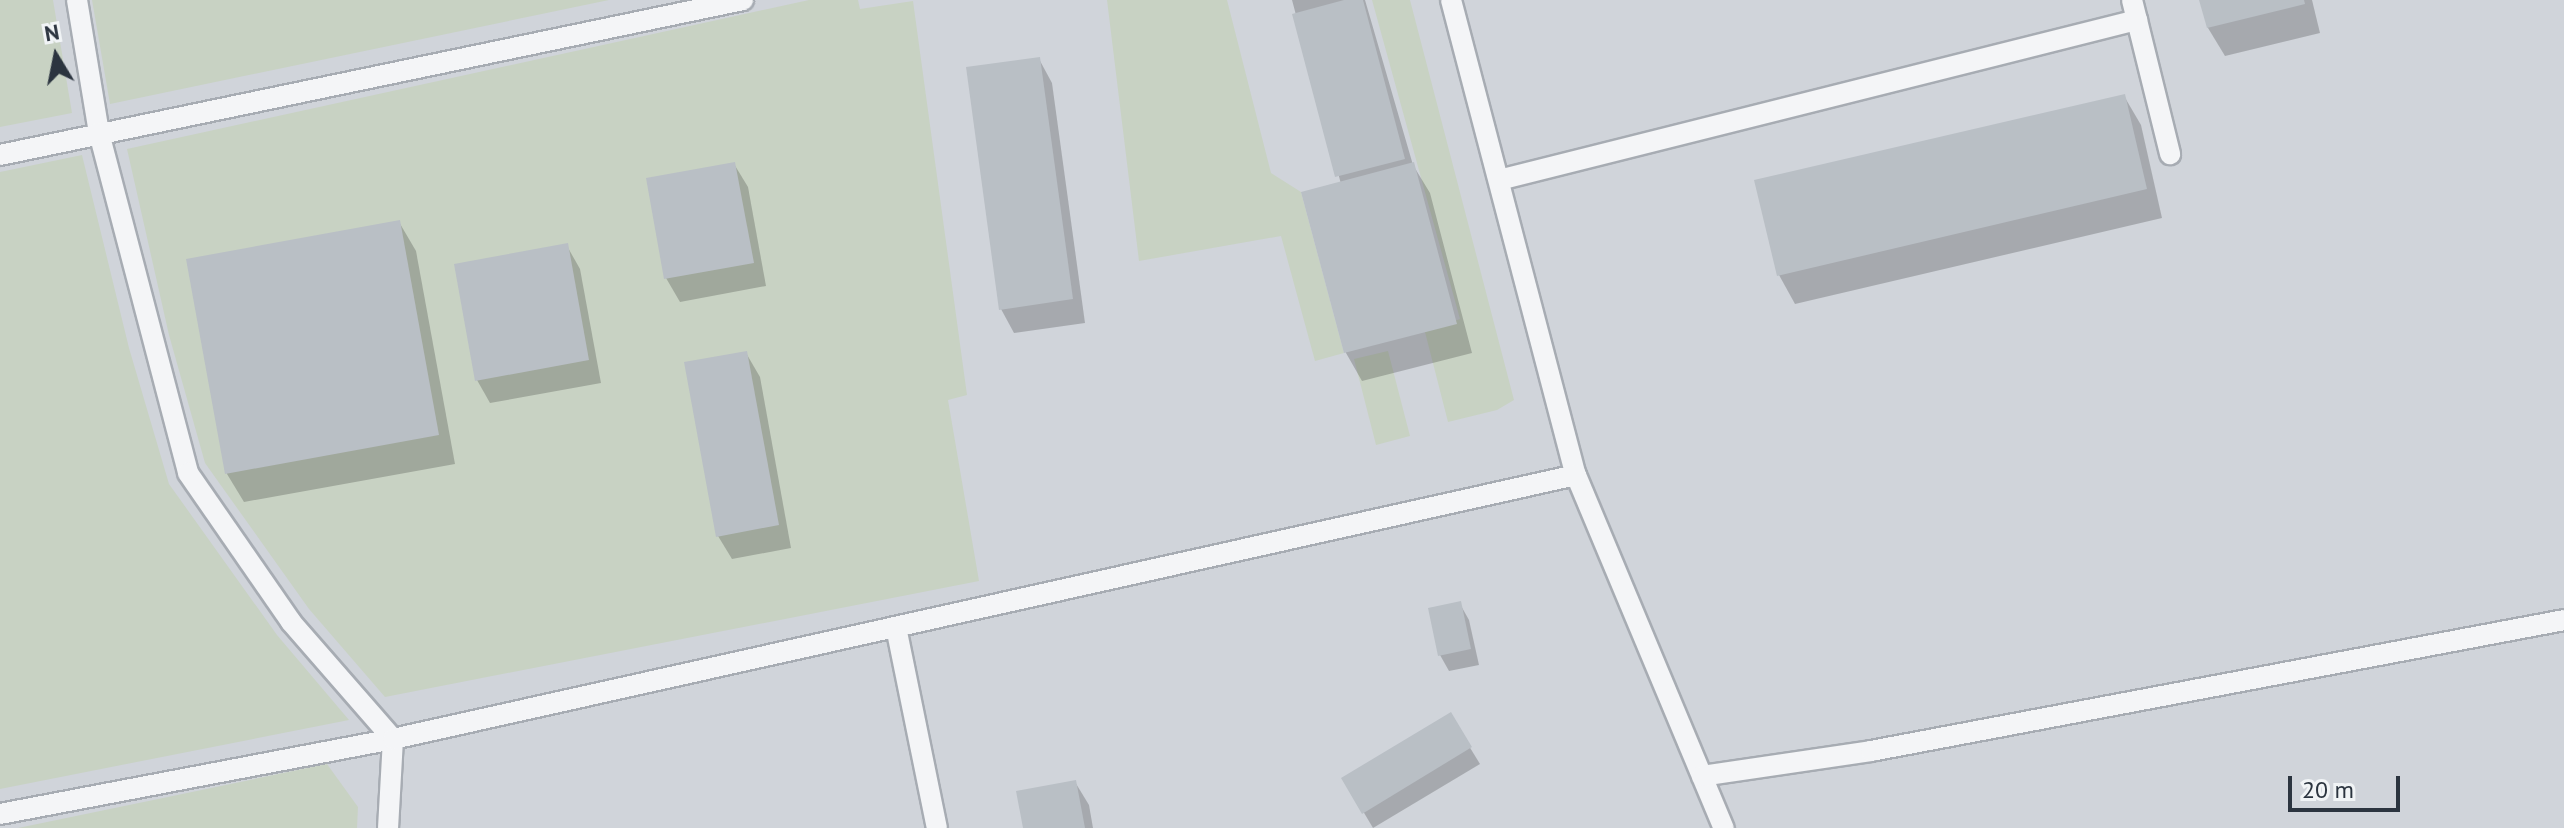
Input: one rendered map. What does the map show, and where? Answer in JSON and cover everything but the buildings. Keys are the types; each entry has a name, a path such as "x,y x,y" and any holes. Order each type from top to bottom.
{"lane":[{"path":"77,0 99,133 188,473 291,622 393,739 388,828"},
{"path":"0,155 743,0"},
{"path":"1451,0 1576,475 1724,828"},
{"path":"1499,180 2134,10 2170,154"},
{"path":"0,814 393,739 1576,475"},
{"path":"1702,776 1871,751 2564,620"},
{"path":"896,627 937,828"}],"shaded area":[{"path":"0,0 2564,0 2564,828 0,828"}],"green space":[{"path":"0,0 53,0 72,113 0,127"},
{"path":"92,0 609,0 110,104"},
{"path":"809,0 858,0 860,9 913,1 967,395 948,400 979,581 385,697 309,609 205,463 169,335 127,149"},
{"path":"1107,0 1227,0 1271,173 1301,192 1344,353 1315,361 1281,236 1139,261"},
{"path":"1372,0 1410,0 1514,400 1497,410 1448,422 1425,332 1460,319"},
{"path":"82,155 129,348 169,484 277,635 349,720 0,789 0,172"},
{"path":"1388,351 1410,436 1376,445 1354,359"},
{"path":"327,764 358,807 357,828 18,828"}]}
